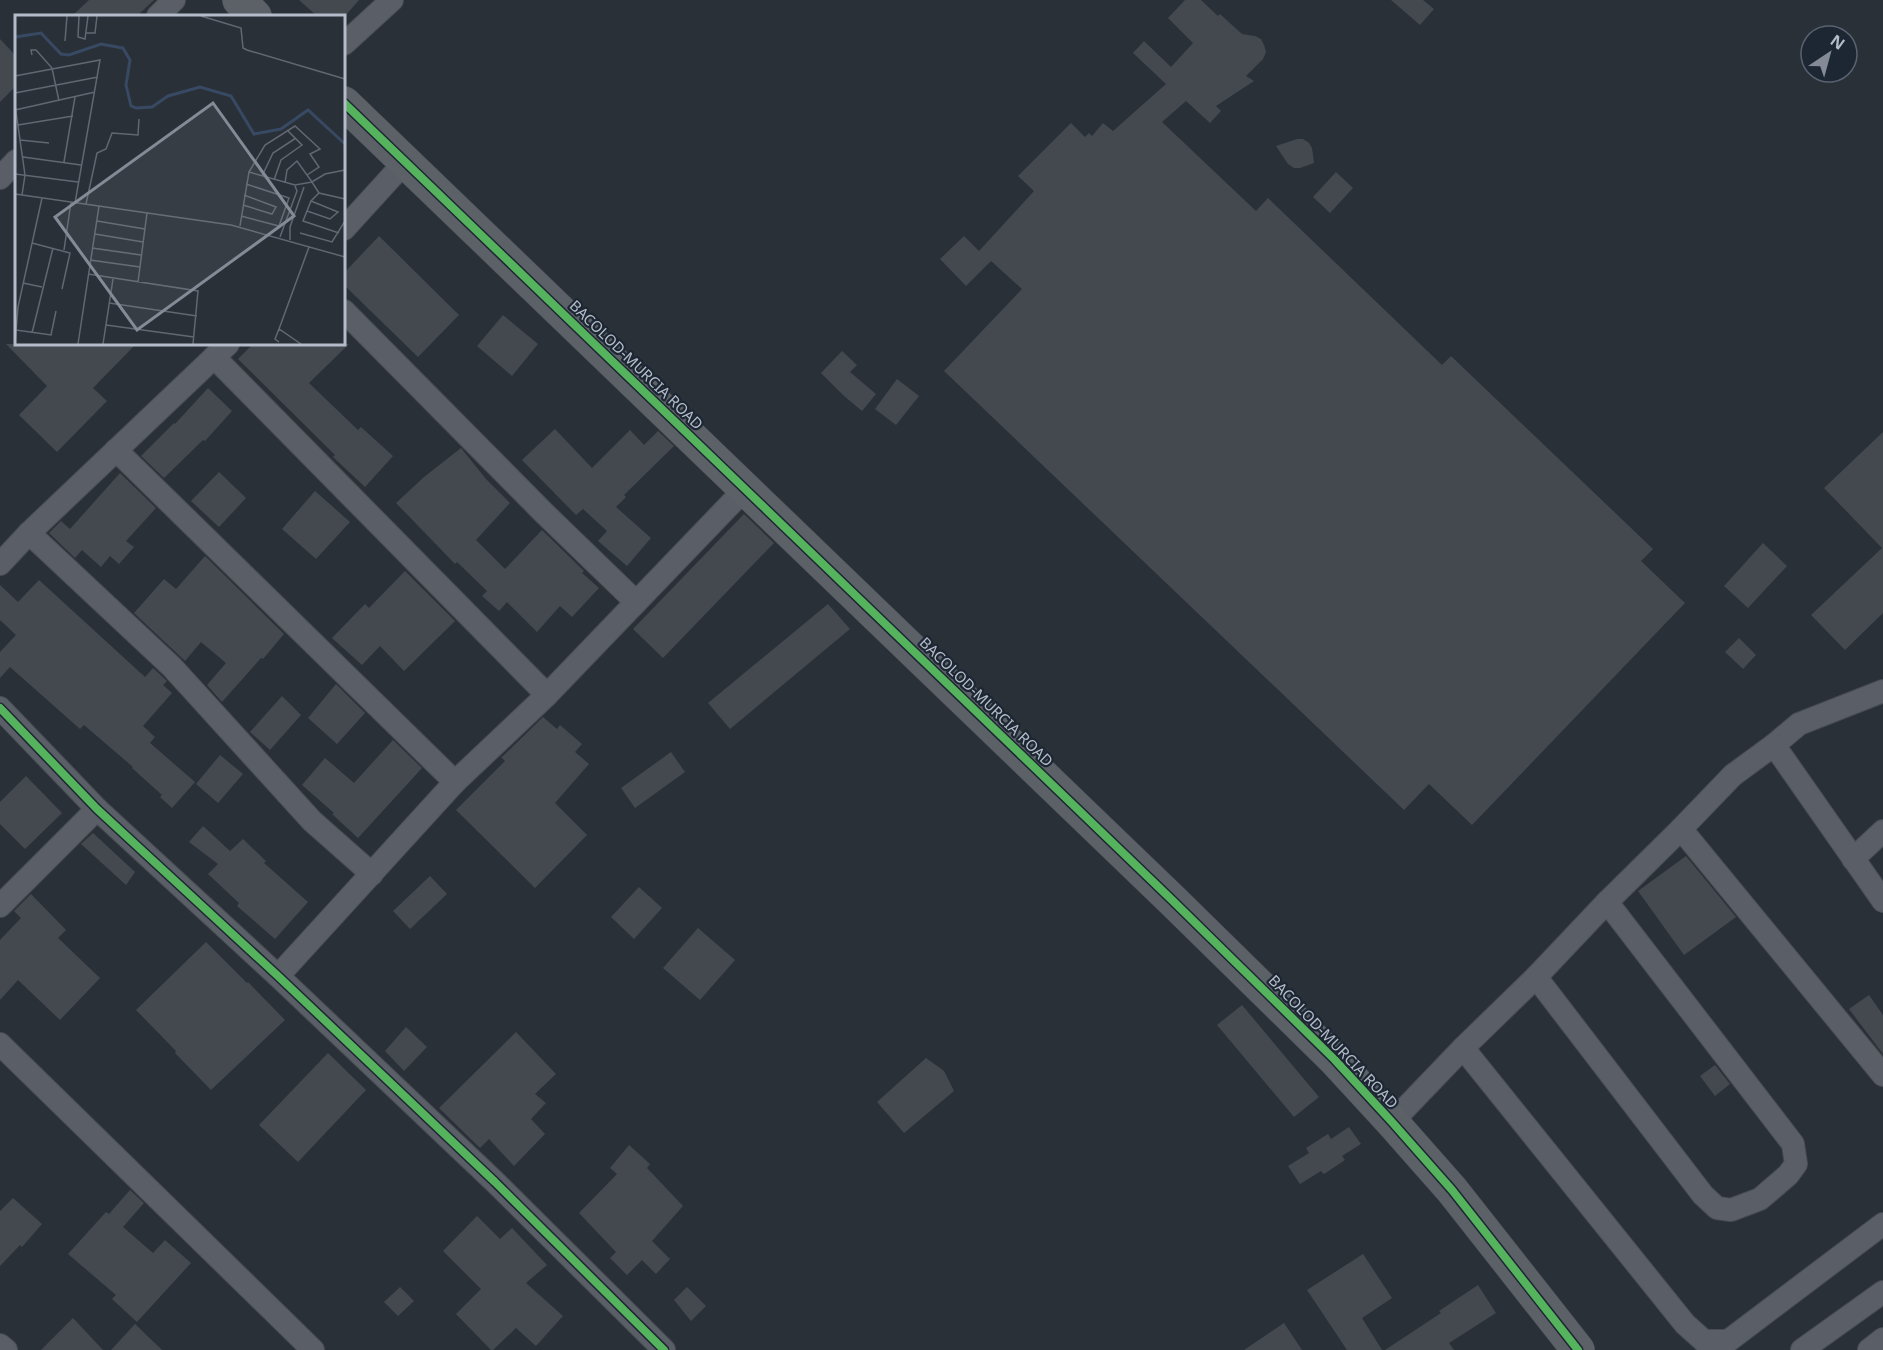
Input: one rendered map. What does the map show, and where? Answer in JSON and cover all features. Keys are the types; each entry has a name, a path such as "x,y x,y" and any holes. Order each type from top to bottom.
{"main road":[{"path":"238,0 254,15"},
{"name":"BACOLOD-MURCIA ROAD","path":"345,104 1163,891 1334,1059 1452,1190 1578,1350"}],"street":[{"path":"159,15 174,0"},
{"path":"345,43 392,0"},
{"path":"0,178 15,162"},
{"path":"345,228 405,162"},
{"path":"345,312 543,512 636,602"},
{"path":"0,564 29,533 221,350 548,695"},
{"path":"116,450 455,782"},
{"path":"278,976 455,782 548,695 745,489"},
{"path":"29,533 172,667 312,821 372,874"},
{"path":"1392,1122 1733,775 1799,724 1883,691"},
{"path":"0,708 97,809 278,976 495,1182 664,1350"},
{"path":"1774,745 1883,901"},
{"path":"0,906 97,809"},
{"path":"1681,830 1883,1076"},
{"path":"1853,859 1883,831"},
{"path":"1536,977 1703,1196 1717,1208 1731,1210 1760,1199 1788,1175 1796,1164 1793,1144 1607,902"},
{"path":"0,1044 313,1350"},
{"path":"1463,1048 1685,1324 1704,1341 1728,1341 1883,1224"},
{"path":"1802,1350 1883,1292"},
{"path":"1869,1350 1883,1339"},
{"path":"0,1344 6,1350"}],"building":[{"path":"89,0 154,0 138,15 73,15"},
{"path":"299,0 359,0 345,16 316,15"},
{"path":"1185,0 1201,0 1242,34 1261,39 1266,52 1263,59 1246,76 1254,81 1216,106 1221,111 1210,123 1186,101 1162,122 1256,211 1268,198 1442,365 1451,356 1653,549 1641,561 1685,603 1472,825 1429,784 1404,810 944,371 1022,289 991,261 966,286 940,259 964,236 979,251 1034,191 1018,176 1071,123 1085,137 1089,133 1092,136 1103,123 1113,131 1166,84 1133,53 1144,41 1171,67 1193,43 1168,18"},
{"path":"1391,0 1423,0 1434,9 1420,25"},
{"path":"0,39 15,55 15,87 0,102"},
{"path":"1303,139 1309,143 1314,163 1294,168 1288,164 1276,146"},
{"path":"1336,172 1353,188 1330,213 1313,197"},
{"path":"379,236 459,315 418,357 345,286 345,272"},
{"path":"503,315 538,344 512,376 477,346"},
{"path":"6,344 135,345 93,388 107,401 57,452 19,415 47,386"},
{"path":"349,344 309,383 358,430 361,427 393,456 365,487 238,359 252,345"},
{"path":"842,351 857,365 850,372 876,394 862,411 821,373"},
{"path":"897,379 919,396 896,425 875,409"},
{"path":"208,388 232,411 205,441 203,440 164,478 141,456"},
{"path":"555,429 592,468 630,430 644,445 658,431 674,446 624,495 626,497 616,507 651,538 627,566 598,541 607,531 583,509 576,515 522,460"},
{"path":"1883,432 1883,613 1845,650 1811,615 1882,548 1824,488"},
{"path":"461,448 486,479 510,503 476,540 505,569 542,530 599,588 572,617 560,606 537,632 507,602 499,611 482,596 487,591 457,562 455,564 396,503"},
{"path":"219,472 246,498 219,527 191,501"},
{"path":"120,473 156,508 126,541 134,547 119,564 110,556 101,567 82,550 75,558 49,533 61,521 70,529"},
{"path":"315,491 350,522 316,559 282,529"},
{"path":"744,514 774,543 663,658 633,629"},
{"path":"1763,543 1787,566 1748,608 1724,586"},
{"path":"205,556 284,634 222,702 207,685 226,663 201,642 185,661 134,613 164,579 176,589"},
{"path":"405,571 455,621 404,671 380,646 362,665 332,638 365,604 369,608"},
{"path":"39,580 145,677 153,668 167,681 163,685 172,693 143,726 155,737 150,743 195,782 172,808 133,767 84,725 80,729 10,667 0,678 0,652 16,635 0,620 0,585 18,602"},
{"path":"828,604 850,629 730,729 708,703"},
{"path":"1739,638 1756,655 1743,669 1725,652"},
{"path":"336,684 365,713 337,744 308,718"},
{"path":"282,696 301,715 270,750 250,732"},
{"path":"543,717 557,729 560,725 582,744 575,752 589,764 555,803 587,835 535,888 456,810 505,761 501,757"},
{"path":"393,740 422,768 358,838 302,785 325,758 354,783"},
{"path":"671,752 685,772 635,808 621,788"},
{"path":"220,755 243,774 218,803 196,784"},
{"path":"26,776 62,813 25,849 0,824 0,802"},
{"path":"203,826 230,851 243,839 266,861 264,863 308,902 275,939 237,906 239,903 208,874 218,864 189,842"},
{"path":"93,833 135,872 126,885 81,844"},
{"path":"1686,856 1736,917 1684,955 1638,891"},
{"path":"430,876 447,894 410,929 393,911"},
{"path":"639,887 662,908 634,939 611,917"},
{"path":"31,894 66,930 58,938 100,978 60,1020 18,980 0,1000 0,940 21,918 14,911"},
{"path":"698,928 735,960 700,1000 663,968"},
{"path":"206,942 285,1020 211,1090 136,1010"},
{"path":"1869,995 1883,1015 1883,1054 1849,1009"},
{"path":"1242,1005 1319,1097 1294,1117 1217,1025"},
{"path":"406,1027 427,1047 404,1071 385,1051"},
{"path":"516,1032 556,1074 535,1094 546,1103 531,1119 545,1134 514,1166 489,1139 480,1148 439,1108"},
{"path":"328,1053 366,1090 298,1162 259,1125"},
{"path":"926,1058 944,1071 954,1091 904,1133 877,1102"},
{"path":"1715,1065 1730,1084 1715,1096 1700,1076"},
{"path":"1349,1127 1361,1144 1342,1156 1345,1160 1324,1174 1321,1171 1300,1184 1288,1166 1309,1153 1306,1148 1328,1134 1331,1139"},
{"path":"629,1145 650,1164 647,1168 683,1206 652,1241 670,1259 656,1274 642,1260 627,1275 610,1258 616,1252 579,1213 617,1174 610,1168"},
{"path":"130,1190 144,1203 123,1227 153,1253 165,1240 191,1263 137,1322 112,1299 116,1295 68,1254 106,1212 109,1214"},
{"path":"13,1198 42,1224 22,1247 20,1245 0,1266 0,1211"},
{"path":"477,1216 500,1239 512,1228 547,1265 526,1283 563,1316 536,1346 516,1328 491,1350 456,1314 481,1289 443,1251"},
{"path":"1363,1254 1392,1298 1362,1318 1382,1350 1347,1350 1307,1290"},
{"path":"1478,1285 1496,1313 1449,1343 1454,1350 1385,1350 1441,1313 1439,1311"},
{"path":"400,1287 414,1301 398,1316 384,1302"},
{"path":"687,1287 706,1306 691,1321 674,1300"},
{"path":"73,1318 103,1350 41,1350"},
{"path":"1284,1323 1302,1350 1244,1350"},
{"path":"135,1324 162,1350 111,1350"}],"cycle path":[{"path":"345,104 1172,900 1334,1059 1452,1190 1578,1350"},
{"path":"0,708 97,809 278,976 495,1182 664,1350"}]}
